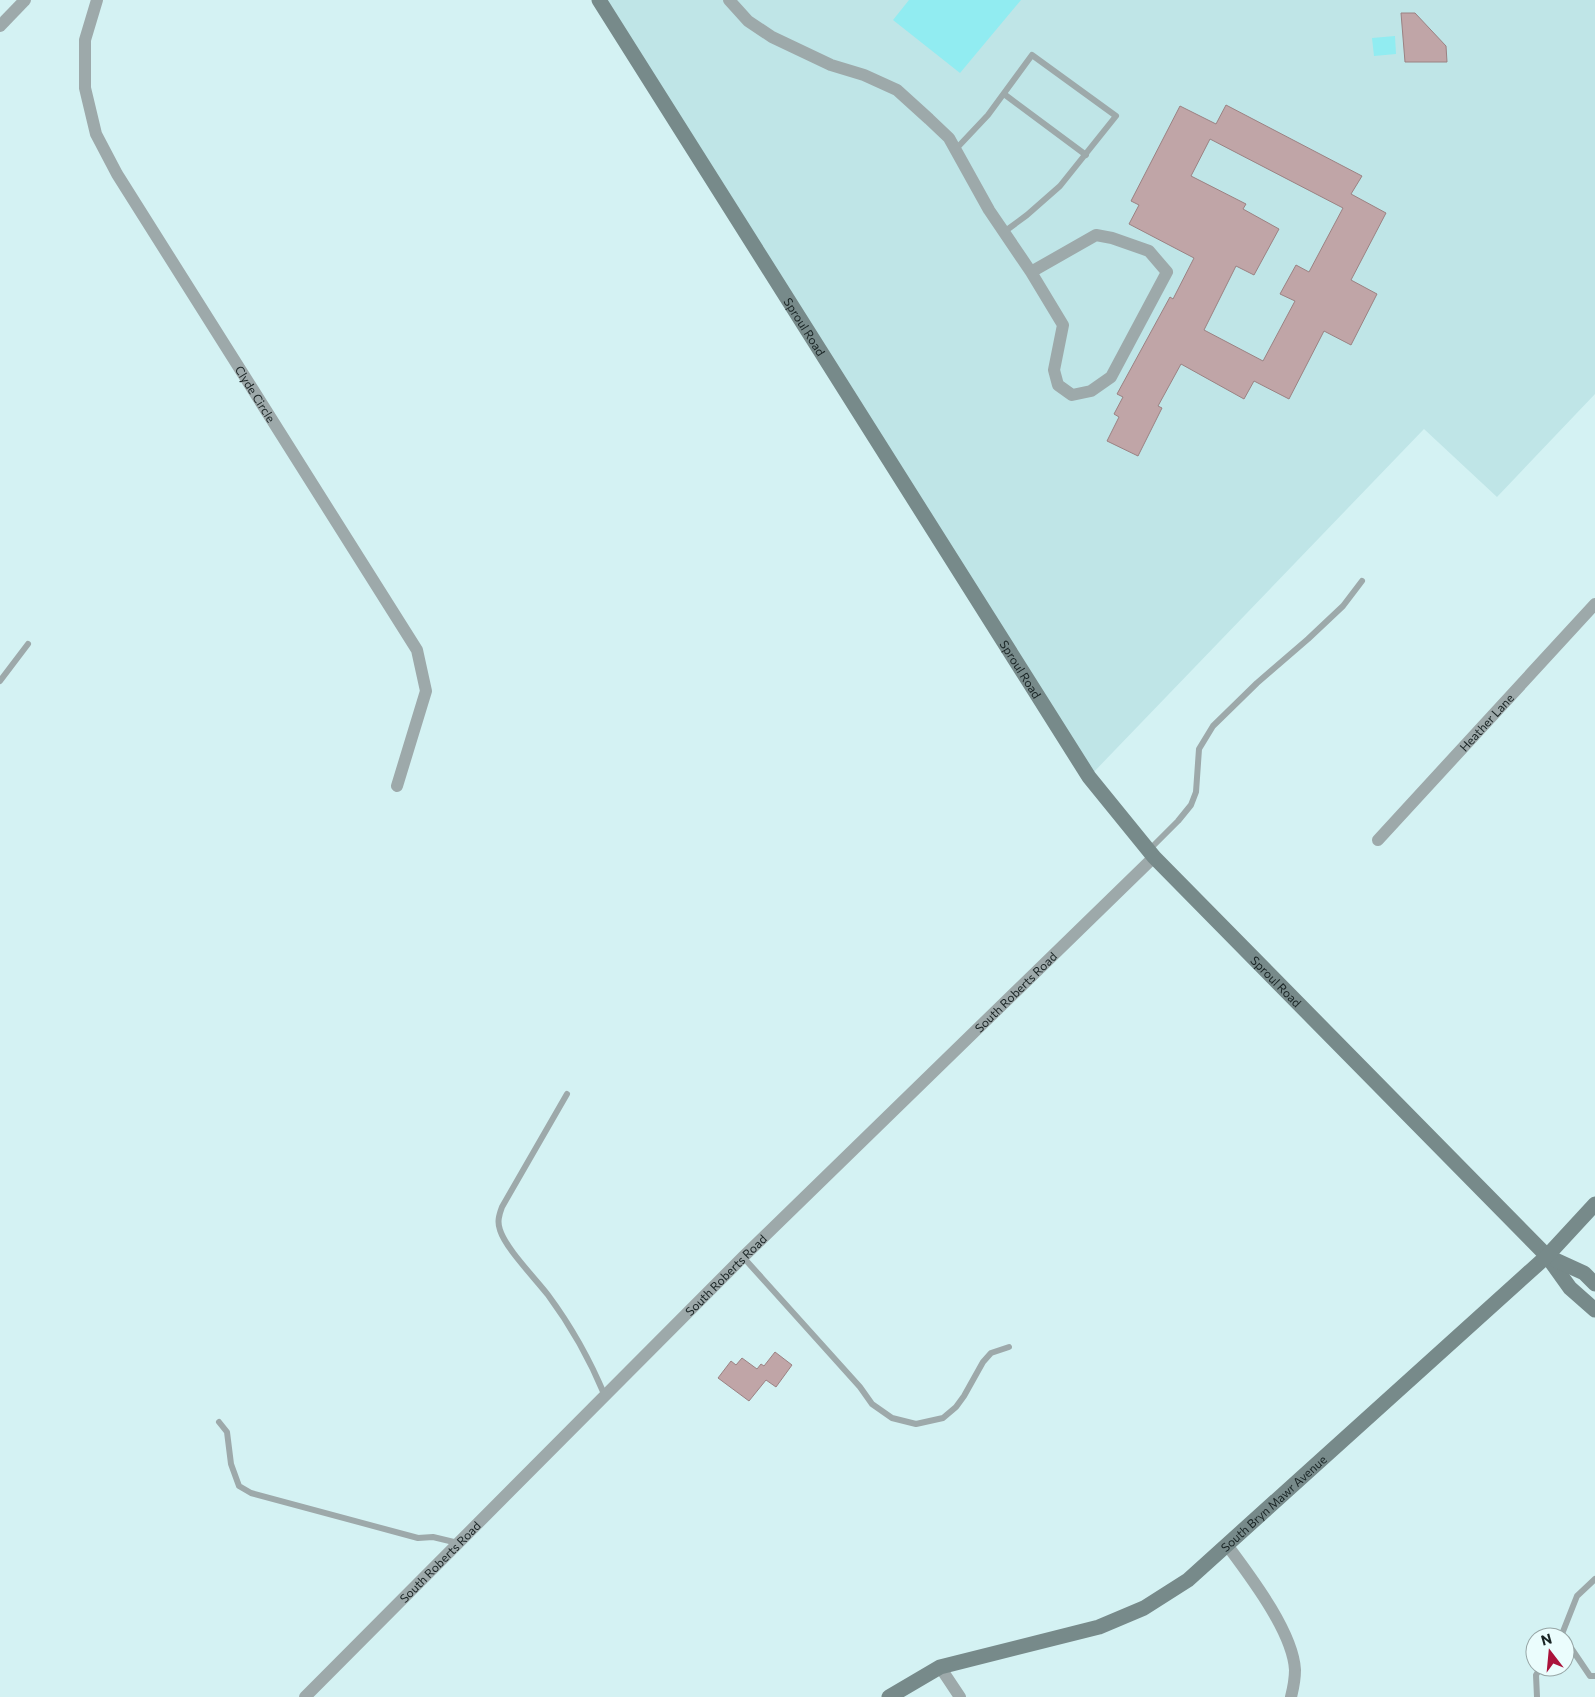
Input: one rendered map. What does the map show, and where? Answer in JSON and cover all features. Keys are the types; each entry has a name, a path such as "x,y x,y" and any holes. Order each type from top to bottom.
{"main road":[{"name":"Sproul Road","path":"599,0 1089,778 1151,854 1547,1256 1570,1288 1595,1310"},
{"name":"South Bryn Mawr Avenue","path":"889,1697 940,1667 1099,1627 1144,1608 1188,1580 1547,1256 1595,1204"},
{"name":"Sproul Road","path":"1547,1256 1584,1273 1595,1284"}],"street":[{"path":"0,26 25,0"},
{"name":"Clyde Circle","path":"97,0 85,40 85,88 96,134 117,174 418,650 426,690 397,786"},
{"path":"729,0 748,21 772,37 831,65 864,75 897,90 948,138 989,210 1063,324 1054,370 1058,384 1072,395 1092,391 1111,376 1167,272 1149,251 1112,238 1096,235 1031,272"},
{"name":"Heather Lane","path":"1378,840 1595,604"},
{"name":"South Roberts Road","path":"305,1697 743,1257 1151,854"},
{"path":"1228,1545 1275,1616 1289,1646 1295,1669 1291,1697"},
{"path":"940,1667 960,1697"}],"lane":[{"path":"955,150 988,115 1032,56 1116,116 1053,193 1004,232"},
{"path":"1004,94 1086,155"},
{"path":"1151,854 1191,805 1196,792 1199,748 1213,726 1257,683 1343,606 1362,581"},
{"path":"0,681 28,644"},
{"path":"567,1094 502,1207 498,1217 499,1229 507,1243 549,1297 590,1362 605,1396"},
{"path":"743,1257 782,1298 822,1346 860,1387 872,1404 892,1418 916,1424 943,1418 964,1396 987,1357 991,1353 1009,1346"},
{"path":"219,1422 227,1432 231,1464 239,1486 250,1493 418,1538 433,1537 458,1543"},
{"path":"1566,1627 1577,1596 1595,1579"},
{"path":"1575,1654 1590,1676 1595,1676"},
{"path":"1536,1677 1537,1697"}],"shaded area":[{"path":"599,0 1595,0 1595,394 1497,497 1424,429 1089,777"},
{"path":"909,0 1021,0 960,73 893,20"},
{"path":"1395,36 1396,54 1374,56 1372,38"}],"building":[{"path":"1401,13 1415,13 1446,46 1447,62 1405,62"},
{"path":"1226,105 1362,176 1351,194 1386,213 1351,280 1377,294 1351,345 1324,331 1289,399 1254,381 1244,399 1181,364 1158,406 1162,408 1138,456 1107,441 1119,417 1114,414 1123,397 1117,394 1170,297 1173,299 1194,258 1129,224 1139,205 1131,201 1180,106 1216,124","holes":["1210,139 1343,208 1309,272 1296,265 1280,294 1295,301 1263,361 1204,330 1236,266 1254,275 1279,229 1243,209 1246,204 1191,176"]},
{"path":"775,1352 792,1365 776,1387 766,1380 749,1401 718,1378 731,1361 736,1365 742,1358 757,1369 761,1364 764,1366"}]}
